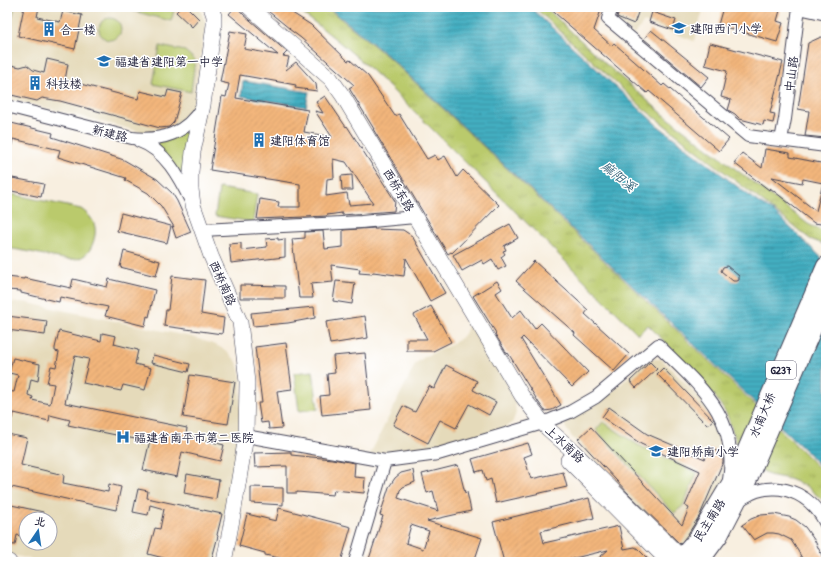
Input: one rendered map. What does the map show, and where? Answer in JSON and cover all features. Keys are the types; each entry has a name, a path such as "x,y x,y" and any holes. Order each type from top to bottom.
{"highway":[{"name":"水南大桥","path":"737,487 826,266"},
{"name":"水南大桥","path":"737,487 826,297"},
{"name":"民主南路","path":"683,561 737,487"}],"main road":[{"name":"西桥南路","path":"211,7 214,16 214,25 203,105 195,140 191,172 191,189 193,206 211,256 240,322 247,382 246,436 224,562"},
{"name":"西桥东路","path":"249,7 331,79 343,96 522,396 543,423"},
{"name":"上水南路","path":"543,423 683,561"}],"street":[{"path":"612,7 608,20 748,136 826,146"},
{"path":"799,7 826,14"},
{"name":"中山路","path":"781,140 785,120 799,7"},
{"name":"新建路","path":"7,106 132,138 155,139 165,137 185,127 203,105"},
{"path":"132,138 146,143 155,149 167,161 183,184 193,206"},
{"path":"202,230 361,222 415,217"},
{"path":"246,436 385,461 438,454 543,423 570,412 596,397 658,345 700,387 721,416 726,428 737,487 753,493 768,489 780,488 798,494 820,513 826,524"},
{"path":"355,562 385,461"}],"shaded area":[{"name":"福建省建阳第一中学","path":"7,7 199,7 206,23 194,105 180,121 170,128 155,133 146,133 7,98"},
{"name":"建阳西门小学","path":"616,7 704,7 694,41 644,22 634,35 614,18"},
{"name":"福建省南平市第二医院","path":"23,302 192,337 216,345 228,352 237,362 241,376 240,424 237,450 215,562 44,562 7,554 7,303"},
{"path":"470,321 510,388 515,403 516,413 512,423 503,430 438,447 387,456 370,454 416,363 426,356 453,344 465,334"},
{"name":"建阳桥南小学","path":"649,359 661,359 703,401 719,427 727,456 724,481 694,537 677,548 572,437 565,427 566,421 569,418 602,401"}],"green space":[{"path":"7,7 15,7 7,30"},
{"path":"134,7 175,7 171,21 133,11"},
{"path":"293,7 326,7 389,58 536,196 778,427 826,475 826,503 806,486 789,479 769,475 741,456 727,415 716,398 681,358 648,325 638,334 393,91 334,38"},
{"path":"534,7 545,7 608,66 663,114 808,224 826,233 826,245 810,239 644,109"},
{"path":"110,18 118,21 121,29 118,37 110,40 102,37 99,29 102,21"},
{"path":"160,46 185,51 195,60 191,92 153,84"},
{"path":"193,124 189,182 160,150 156,142"},
{"path":"219,188 257,194 253,222 215,216"},
{"path":"7,193 81,209 84,211 90,217 95,227 95,235 88,252 83,257 69,259 7,248"},
{"path":"313,371 318,409 299,411 294,373"},
{"path":"603,422 638,445 697,473 683,506 674,513 596,430"}],"water":[{"name":"麻阳溪","path":"328,7 530,7 657,125 759,203 773,211 826,262 826,473 808,453 388,56"},
{"path":"243,81 309,92 306,107 241,96"}],"building":[{"name":"合一楼","path":"24,7 39,7 37,17 60,22 63,11 82,15 75,49 18,36"},
{"path":"181,7 187,7 199,19 192,27 176,12"},
{"path":"235,7 237,7 287,52 283,56 289,57 286,70 296,62 316,84 317,91 295,88 296,85 240,75 236,98 308,110 304,132 332,137 315,111 323,113 316,102 325,96 346,127 347,126 395,201 394,211 257,219 260,199 279,202 278,207 300,207 300,184 210,170 222,96 226,97 229,84 220,82 230,31 247,34 244,49 278,55 229,14","holes":["333,159 346,162 373,203 349,205 347,193 326,196 327,179 334,178"]},
{"path":"263,7 283,7 311,25 348,61 350,60 368,76 395,116 399,114 427,159 435,155 438,160 445,156 457,177 463,170 499,205 452,253 451,252 448,254 349,88 354,85"},
{"path":"548,7 602,7 594,30 612,46 614,43 662,86 664,84 729,139 719,151 649,91 647,93"},
{"path":"620,7 640,7 634,24 617,17"},
{"path":"723,7 737,9 738,7 781,7 777,21 783,23 777,42 718,25"},
{"path":"652,12 676,20 673,30 649,22"},
{"path":"651,30 709,77 701,87 644,39"},
{"path":"821,37 826,38 826,138 805,136 809,111 798,109 808,43"},
{"path":"710,43 783,62 770,113 775,114 773,123 764,121 763,125 740,119 728,110 731,100 721,97 727,71 705,65"},
{"path":"47,59 68,64 65,80 138,99 140,91 166,97 168,90 182,93 174,122 169,127 160,128 60,101 42,98 37,101 7,94 7,64 20,67 27,65 33,70 44,73"},
{"path":"7,122 53,133 52,137 124,160 157,179 172,193 191,232 176,238 172,226 174,227 161,206 148,193 125,180 126,178 58,157 60,150 13,139 10,153 7,153"},
{"path":"765,149 790,153 790,157 826,164 826,219 821,224 814,223 770,188 769,190 734,163 742,153 762,168","holes":["772,177 802,183 803,179 823,183 816,211"]},
{"path":"352,175 353,190 342,190 341,176"},
{"path":"7,177 44,184 41,197 7,190"},
{"path":"121,213 171,226 167,243 117,231"},
{"path":"510,224 518,238 504,246 506,250 503,251 505,254 501,257 506,266 498,270 492,259 484,264 482,260 462,271 453,255"},
{"path":"375,228 374,229 403,230 412,236 445,293 430,301 406,258 404,276 373,272 372,274 359,273 360,269 331,265 333,282 311,284 313,298 299,298 292,239 305,238 305,232 323,231 325,249 343,247 343,230"},
{"path":"278,238 278,240 285,239 285,257 231,263 229,244 241,243 241,250 267,247 266,239"},
{"path":"124,251 160,261 156,276 120,267"},
{"path":"534,261 588,310 585,314 629,354 614,371 574,335 575,333 516,281"},
{"path":"727,266 739,276 739,280 733,281 721,271 723,267"},
{"path":"172,276 205,280 201,314 224,318 222,334 164,326 166,310 168,310"},
{"path":"7,277 24,278 71,288 73,279 107,287 109,279 155,290 149,317 147,316 145,326 105,316 108,307 60,297 59,302 21,293 21,291 7,290"},
{"path":"336,281 355,283 352,304 333,301"},
{"path":"497,281 502,289 496,293 512,318 521,310 535,329 541,323 588,372 572,387 523,337 521,339 561,405 552,410 545,411 539,403 508,353 507,354 473,296"},
{"path":"240,285 285,286 285,298 240,298"},
{"path":"431,306 451,342 433,351 407,351 407,339 427,339 414,315"},
{"path":"314,307 315,318 288,323 253,326 251,313"},
{"path":"7,316 47,321 45,335 7,330"},
{"path":"365,316 368,338 330,344 326,322"},
{"path":"59,331 101,341 102,333 116,336 114,344 138,350 135,364 151,368 145,390 123,385 121,391 83,383 89,359 75,356 65,403 187,428 186,435 224,445 220,461 182,452 177,477 143,470 150,440 135,437 135,439 68,425 70,420 50,415 49,421 14,413 13,418 7,417 7,391 14,392 18,375 9,373 13,358 40,364 38,381 31,379 28,395 33,397 32,400 50,404 54,384 47,383 51,366 56,367 59,352 55,351 55,348"},
{"path":"286,343 292,389 277,391 282,428 269,429 268,422 261,423 258,403 262,403 255,347"},
{"path":"365,353 371,410 322,415 320,396 329,395 327,374 335,373 333,356"},
{"path":"153,355 190,364 188,372 151,363"},
{"path":"650,362 657,369 636,388 630,381"},
{"path":"446,365 477,381 473,390 496,402 489,415 469,404 456,428 440,420 428,443 393,425 403,406 415,412 429,386 434,389"},
{"path":"663,368 713,420 707,425 657,374"},
{"path":"190,375 235,382 228,424 183,417"},
{"path":"609,407 647,434 705,459 710,448 723,454 723,462 700,515 680,544 628,493 578,439 591,427 682,525 689,508 685,506 700,471 641,444 602,417"},
{"path":"7,434 27,438 21,465 64,475 63,483 108,492 109,484 121,487 116,510 7,486"},
{"path":"528,443 532,454 524,457 531,479 563,472 567,487 496,503 491,479 486,481 483,470 476,472 472,459"},
{"path":"291,452 291,455 355,463 354,477 365,478 364,493 334,490 333,495 297,492 287,493 287,466 255,467 254,453"},
{"path":"458,465 465,493 467,492 471,511 427,521 482,538 474,562 368,562 383,516 380,515 389,487 395,478 401,473 413,470 415,482 403,487 400,490 398,498 438,511 433,491 427,493 422,474","holes":["411,525 429,531 423,549 406,543"]},
{"path":"187,474 219,480 216,499 184,493"},
{"path":"251,487 283,488 283,505 251,503"},
{"path":"138,489 148,491 147,498 222,514 211,562 179,562 148,554 155,528 160,529 164,509 150,505 148,515 133,512"},
{"path":"589,498 594,518 541,531 544,543 619,526 624,549 635,547 651,562 594,562 608,550 558,562 504,562 493,522"},
{"path":"7,504 38,511 18,511 18,535 15,545 7,544"},
{"path":"279,508 351,527 341,562 298,562 265,555 265,553 239,546 247,514 276,521"},
{"path":"774,514 789,517 805,527 815,541 825,562 804,562 791,540 779,534 767,533 754,540 742,525 761,515"}],"place":[{"name":"建阳西门小学","path":"679,28"},
{"name":"合一楼","path":"49,29"},
{"name":"福建省建阳第一中学","path":"104,61"},
{"name":"科技楼","path":"35,83"},
{"name":"建阳体育馆","path":"259,140"},
{"name":"福建省南平市第二医院","path":"123,437"},
{"name":"建阳桥南小学","path":"656,451"}]}
